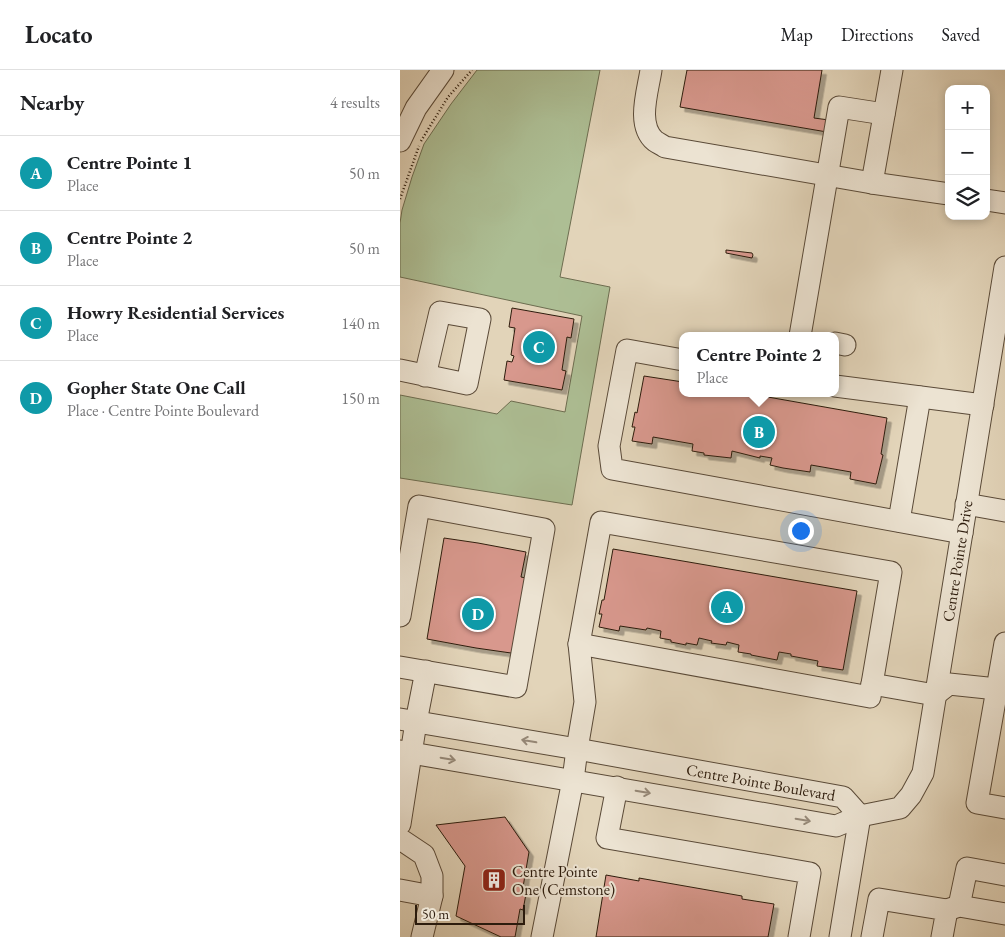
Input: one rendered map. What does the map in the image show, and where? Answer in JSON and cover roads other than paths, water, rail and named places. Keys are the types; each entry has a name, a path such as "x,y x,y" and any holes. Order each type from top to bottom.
{"street":[{"path":"400,141 416,108 443,70"},
{"path":"651,70 644,115 647,128 654,140 665,147 828,176 945,193"},
{"path":"872,183 892,70"},
{"path":"801,332 839,107 884,114"},
{"path":"990,201 1005,203"},
{"name":"Centre Pointe Drive","path":"860,816 900,808 911,795 923,773 1005,266"},
{"path":"679,359 627,350 609,446 612,469 962,533"},
{"path":"400,370 425,376"},
{"path":"839,387 982,405"},
{"path":"899,521 920,397"},
{"path":"966,504 1005,511"},
{"path":"400,616 419,506 544,529 516,687 400,666"},
{"path":"542,937 573,780 585,702 579,644 601,522 891,572 870,697 579,644"},
{"path":"1005,644 977,803 1005,808"},
{"path":"400,824 408,720 426,671"},
{"path":"872,684 935,695 949,684 997,689"},
{"name":"Centre Pointe Boulevard","path":"406,752 836,826 860,816 843,797 408,720"},
{"path":"617,787 608,838 810,873 799,937"},
{"path":"840,937 860,816"},
{"path":"400,839 424,855 432,876 432,896 422,937"},
{"path":"942,937 967,868 1005,875"},
{"path":"400,890 432,896"},
{"path":"872,937 879,899 1005,914"}],"place":[{"name":"Howry Residential Services","path":"539,347"},
{"name":"Centre Pointe 2","path":"759,432"},
{"name":"Centre Pointe 1","path":"727,607"},
{"name":"Gopher State One Call","path":"478,614"},
{"name":"Centre Pointe One (Cemstone)","path":"494,880"}]}
